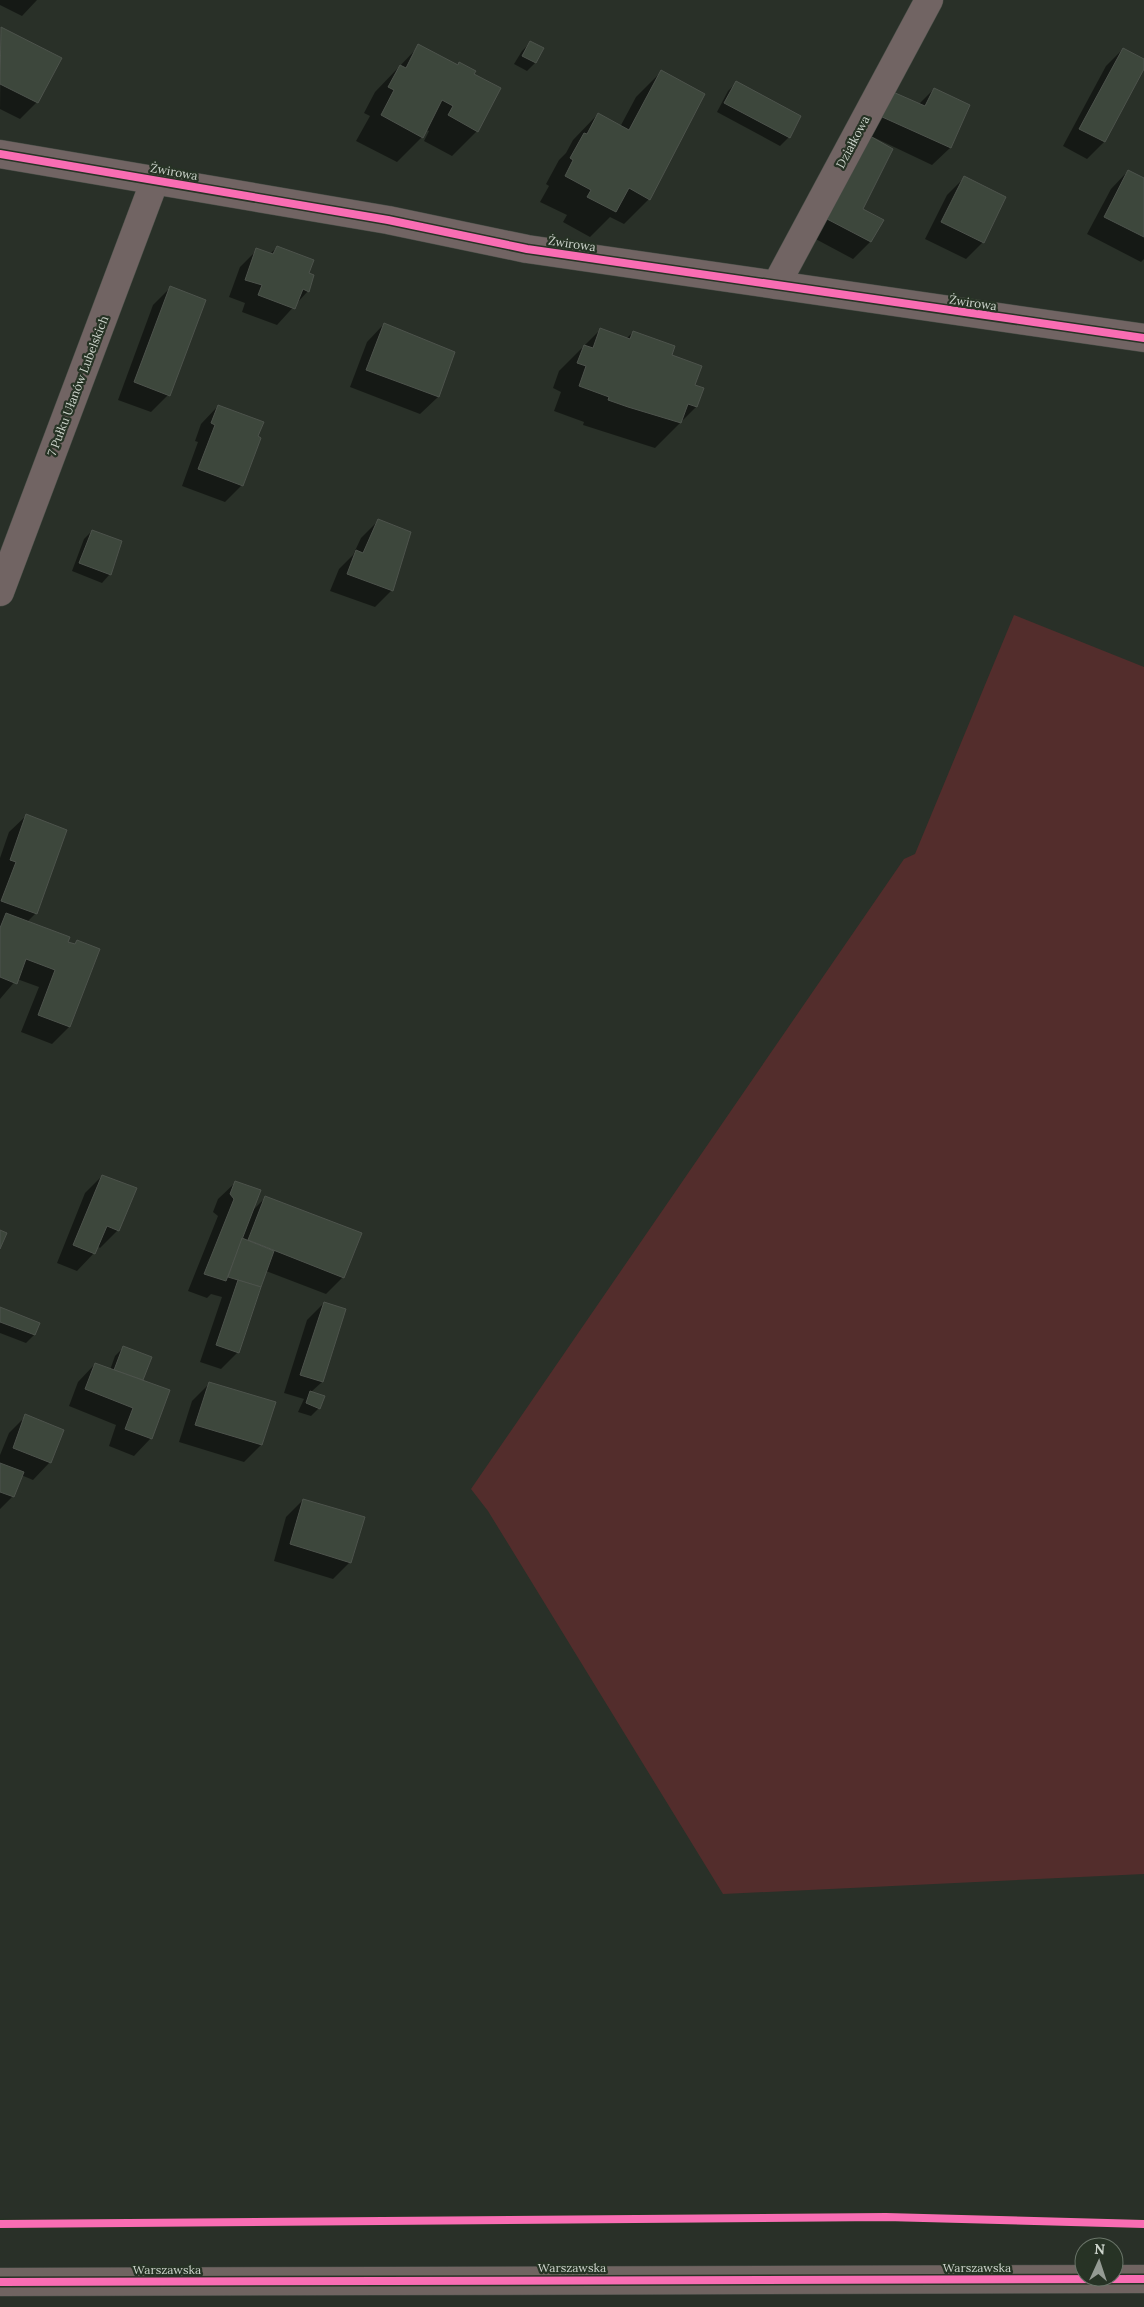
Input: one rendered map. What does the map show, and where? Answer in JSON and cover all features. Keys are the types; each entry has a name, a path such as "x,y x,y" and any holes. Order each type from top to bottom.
{"main road":[{"name":"Warszawska","path":"0,2282 1144,2279"}],"street":[{"name":"Działkowa","path":"776,285 929,0"},
{"name":"Żwirowa","path":"0,154 388,220 527,249 1144,338"},
{"name":"7 Pułku Ułanów Lubelskich","path":"0,592 155,180"}],"shaded area":[{"path":"1014,615 1144,667 1144,1874 723,1894 488,1511 471,1489 904,859 915,854"}],"building":[{"path":"1,27 62,58 38,103 0,84"},
{"path":"530,41 544,48 536,63 522,56"},
{"path":"418,44 458,65 459,62 476,71 474,74 501,88 478,132 448,115 453,106 442,100 423,138 381,115 394,90 388,87 400,65 406,68"},
{"path":"1123,48 1144,59 1144,69 1105,142 1079,129"},
{"path":"661,70 705,94 650,200 629,188 616,212 587,197 591,190 565,176 573,160 570,158 584,133 587,134 598,113 629,130"},
{"path":"736,81 801,116 790,138 724,103"},
{"path":"934,88 970,105 951,148 880,116 893,92 925,106"},
{"path":"870,136 893,149 863,209 884,220 871,242 827,219"},
{"path":"1128,170 1144,178 1144,237 1104,217"},
{"path":"964,176 1006,197 984,243 941,222"},
{"path":"277,246 314,260 309,273 314,275 309,292 303,289 295,309 258,295 262,285 245,280 256,248 273,254"},
{"path":"170,286 206,300 170,396 134,382"},
{"path":"384,323 455,352 439,397 366,370"},
{"path":"600,328 630,339 633,331 675,346 672,355 702,366 695,385 704,388 697,407 688,404 681,423 608,400 609,397 579,386 586,366 577,363 584,345 593,348"},
{"path":"218,405 264,422 258,436 261,438 243,486 198,469 215,425 211,423"},
{"path":"378,519 411,532 393,591 347,574 356,550 363,553"},
{"path":"92,530 122,541 111,575 79,563"},
{"path":"26,814 67,830 37,914 1,901 16,862 10,860"},
{"path":"6,913 70,937 68,942 75,944 77,940 100,949 70,1027 38,1015 55,970 26,959 17,984 0,977 0,928"},
{"path":"102,1175 137,1188 119,1231 107,1226 95,1254 73,1245"},
{"path":"235,1181 261,1190 226,1281 204,1274 234,1199 230,1194"},
{"path":"265,1196 362,1233 344,1278 248,1240"},
{"path":"0,1230 7,1233 0,1249"},
{"path":"242,1238 274,1251 261,1287 228,1277"},
{"path":"238,1280 261,1287 239,1353 216,1345"},
{"path":"324,1302 346,1309 323,1382 300,1375"},
{"path":"0,1307 40,1323 35,1335 0,1322"},
{"path":"123,1346 152,1357 143,1380 114,1370"},
{"path":"95,1363 170,1390 152,1439 125,1429 133,1408 85,1389"},
{"path":"209,1382 276,1402 262,1445 195,1425"},
{"path":"310,1391 325,1396 320,1409 306,1403"},
{"path":"25,1414 64,1430 51,1463 13,1448"},
{"path":"0,1463 24,1472 14,1497 0,1492"},
{"path":"303,1499 365,1517 351,1563 290,1544"}],"cycle path":[{"path":"0,154 388,220 527,249 1144,338"},
{"path":"0,2224 886,2217 1144,2224"},
{"path":"0,2282 1144,2279"}]}
